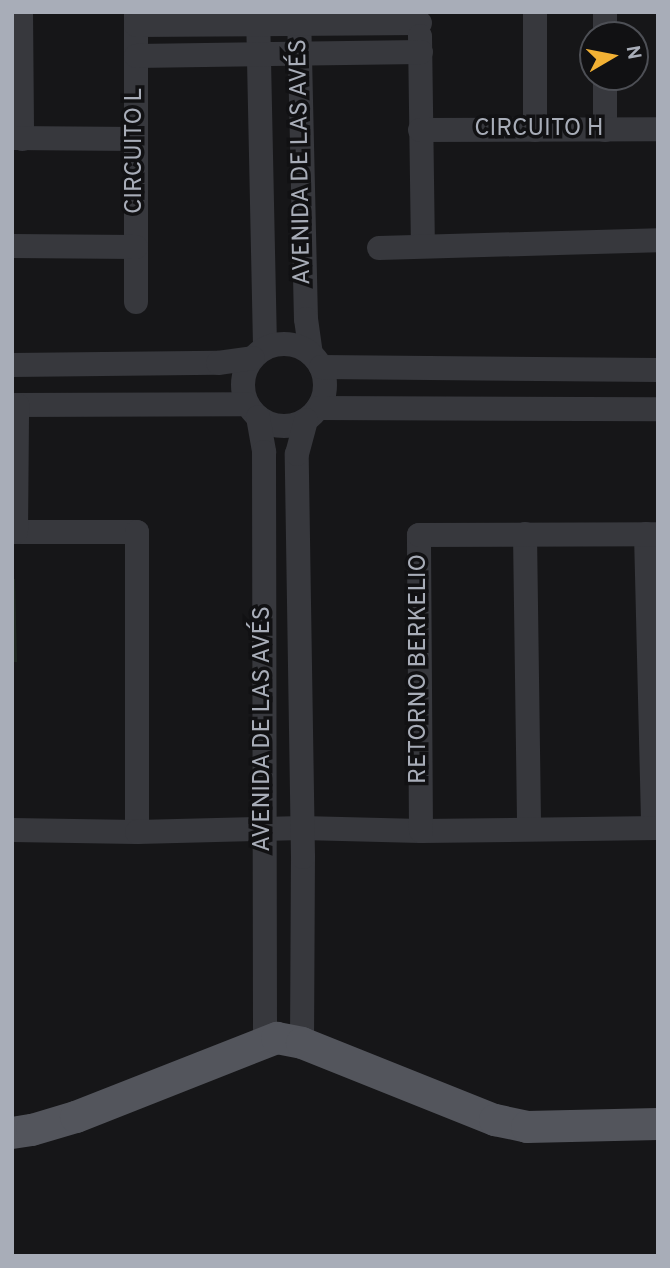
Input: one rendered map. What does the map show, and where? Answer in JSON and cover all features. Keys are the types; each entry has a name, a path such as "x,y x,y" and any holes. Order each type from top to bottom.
{"main road":[{"path":"12,1133 32,1130 76,1116 277,1038 302,1043 495,1120 527,1126 658,1124"}],"street":[{"path":"22,12 17,139 135,139"},
{"path":"535,12 535,130"},
{"path":"258,18 420,17 423,245"},
{"name":"AVENIDA DE LAS AVÉS","path":"258,18 259,353"},
{"name":"CIRCUITO L","path":"136,302 136,19 258,18"},
{"name":"AVENIDA DE LAS AVÉS","path":"299,18 306,318 316,360"},
{"path":"258,55 421,52"},
{"name":"CIRCUITO L","path":"136,56 258,55"},
{"path":"606,91 606,130"},
{"name":"CIRCUITO H","path":"420,130 658,129"},
{"path":"379,248 658,240"},
{"name":"CIRCUITO L","path":"12,246 136,247"},
{"path":"12,365 218,363 259,353 281,344 297,346 316,360 658,370"},
{"path":"259,353 245,372 243,388 252,410 273,425 290,426 312,414 658,409"},
{"path":"312,414 324,395 316,360"},
{"path":"137,832 137,532 14,532 15,405 252,410"},
{"name":"AVENIDA DE LAS AVÉS","path":"252,410 264,452 265,1041"},
{"name":"AVENIDA DE LAS AVÉS","path":"302,1043 298,454 312,414"},
{"path":"525,534 529,827"},
{"path":"12,830 137,832 302,828 421,831 529,827 656,828 652,534"},
{"name":"RETORNO BERKELIO","path":"421,831 419,535 652,534"}],"shaded area":[{"path":"12,579 15,579 17,662 12,662"}]}
